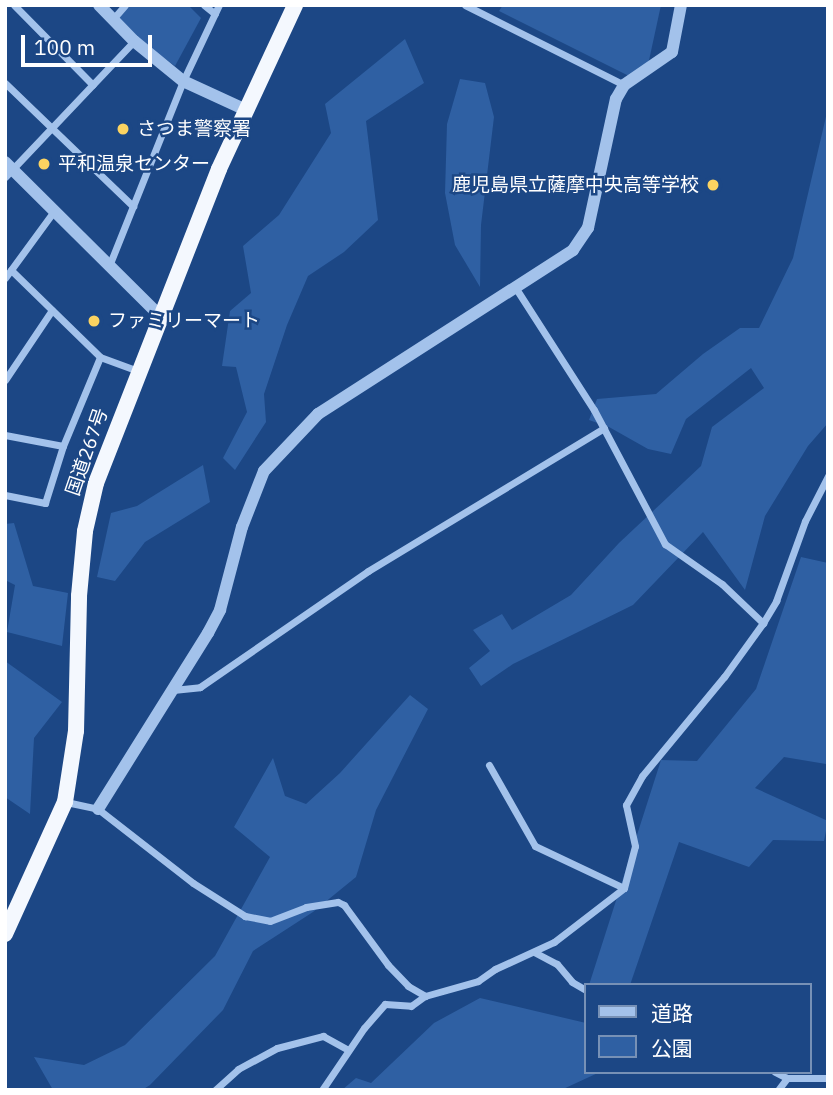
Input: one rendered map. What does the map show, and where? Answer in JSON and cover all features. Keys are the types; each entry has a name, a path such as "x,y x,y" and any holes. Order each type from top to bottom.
{"highway":[{"name":"国道267号","path":"5,934 65,802 76,731 79,596 85,531 96,483 244,109 295,5"}],"street":[{"path":"14,5 93,85"},
{"path":"99,5 134,41 184,81 244,109"},
{"path":"113,19 125,5"},
{"path":"204,5 215,14"},
{"path":"108,266 184,81 219,5"},
{"path":"465,5 624,85"},
{"path":"98,809 220,610 242,527 264,471 318,414 573,250 588,228 616,99 624,85 672,52 681,5"},
{"path":"134,41 7,169 54,211 161,317"},
{"path":"5,83 133,206"},
{"path":"5,278 54,211"},
{"path":"11,270 100,357 139,371"},
{"path":"515,287 604,428 665,544 722,584 763,623"},
{"path":"5,380 52,310"},
{"path":"5,495 45,503 63,446 100,357"},
{"path":"173,690 200,687 368,571 604,428"},
{"path":"5,435 63,446"},
{"path":"322,1090 348,1050 385,1004 411,1006 425,996 470,984 507,963 554,942 624,888 635,846 626,805 642,776 724,677 763,623 776,601 805,521 828,476"},
{"path":"489,765 535,846 624,888"},
{"path":"65,802 98,809 193,883 245,916 270,921 306,907 338,902 344,905 388,965 408,986 425,996"},
{"path":"534,952 557,964 572,982 584,989"},
{"path":"215,1090 238,1069 278,1048 323,1035 348,1050"},
{"path":"780,1074 787,1077 828,1078"},
{"path":"778,1090 787,1077"}],"green space":[{"path":"131,5 188,5 201,18 175,66 135,37 119,18"},
{"path":"503,5 661,5 648,65 629,76 499,11"},
{"path":"405,39 424,83 366,121 378,220 344,252 308,276 287,325 264,394 266,422 235,470 223,458 247,412 236,367 222,366 230,311 251,293 243,246 279,215 331,133 325,104"},
{"path":"460,79 485,83 494,117 481,225 480,287 455,245 445,193 447,124"},
{"path":"828,108 828,423 808,446 765,516 745,590 703,532 633,605 513,664 481,686 469,668 490,651 473,630 502,614 512,630 571,595 619,543 701,466 712,427 764,388 751,368 686,419 671,454 648,449 609,427 589,420 597,399 656,394 703,354 740,328 759,328 793,258"},
{"path":"203,465 210,502 145,542 115,581 97,577 111,513 137,506"},
{"path":"14,523 33,586 68,593 62,646 7,632 15,585 5,580 5,524"},
{"path":"801,557 828,563 828,759 826,764 784,757 755,788 828,821 824,841 773,840 749,867 679,842 631,983 590,983 661,760 697,761 756,689"},
{"path":"5,661 62,702 34,738 30,814 5,797"},
{"path":"410,695 428,709 376,810 356,877 313,912 253,951 223,1010 150,1085 142,1090 53,1090 34,1057 84,1065 125,1045 215,956 270,857 234,827 273,758 285,796 306,804 340,773"},
{"path":"480,998 584,1023 584,1074 596,1074 561,1090 342,1090 356,1078 371,1083 434,1023"}],"place":[{"name":"さつま警察署","path":"123,129"},
{"name":"平和温泉センター","path":"44,164"},
{"name":"鹿児島県立薩摩中央高等学校","path":"713,185"},
{"name":"ファミリーマート","path":"94,321"}]}
